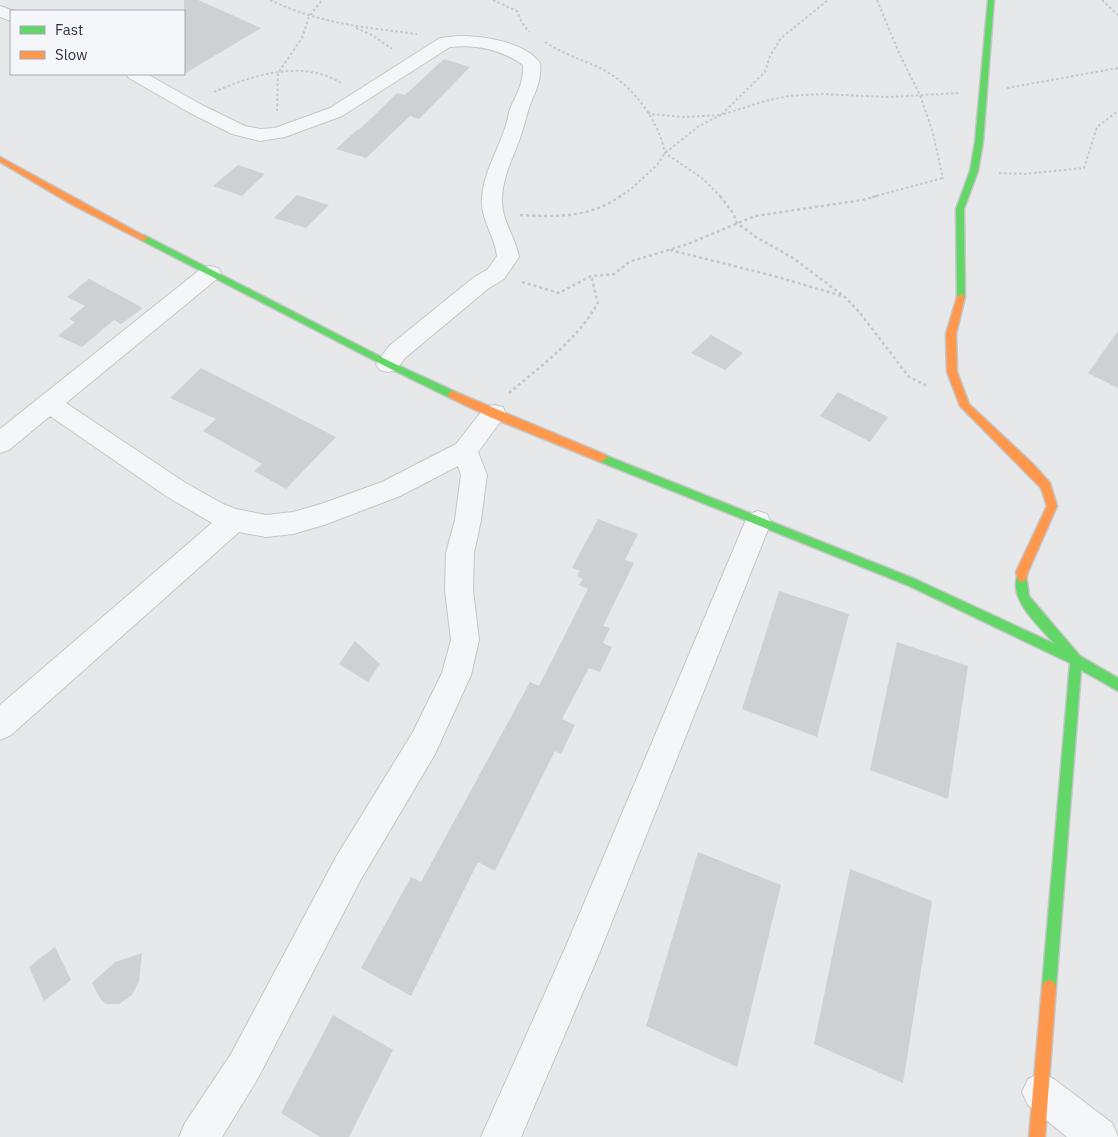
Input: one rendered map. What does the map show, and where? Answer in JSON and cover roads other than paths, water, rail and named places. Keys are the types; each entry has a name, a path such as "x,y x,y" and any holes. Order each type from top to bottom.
{"street":[{"path":"991,0 979,142 974,171 960,209 961,296 952,334 952,372 965,406 1030,468 1046,486 1052,506 1022,572 1023,598 1076,660 1037,1137"},
{"path":"137,75 196,109 239,130 260,135 278,133 336,112 446,42 463,40 497,45 517,52 530,63 532,75 530,89 519,110 514,130 495,174 492,198 492,212 508,257 496,274 481,283 403,347 388,364"},
{"path":"0,159 74,202 210,273 388,364 494,414 758,522 911,582 1076,660 1118,685"},
{"path":"0,443 210,273"},
{"path":"49,403 175,489 214,512 234,520 266,526 292,523 324,514 391,489 465,450 494,414"},
{"path":"199,1137 244,1067 348,870 424,743 456,674 464,640 459,590 460,553 468,520 474,475 465,450"},
{"path":"0,724 234,520"},
{"path":"501,1137 580,960 758,522"},
{"path":"1041,1092 1098,1137"}]}
